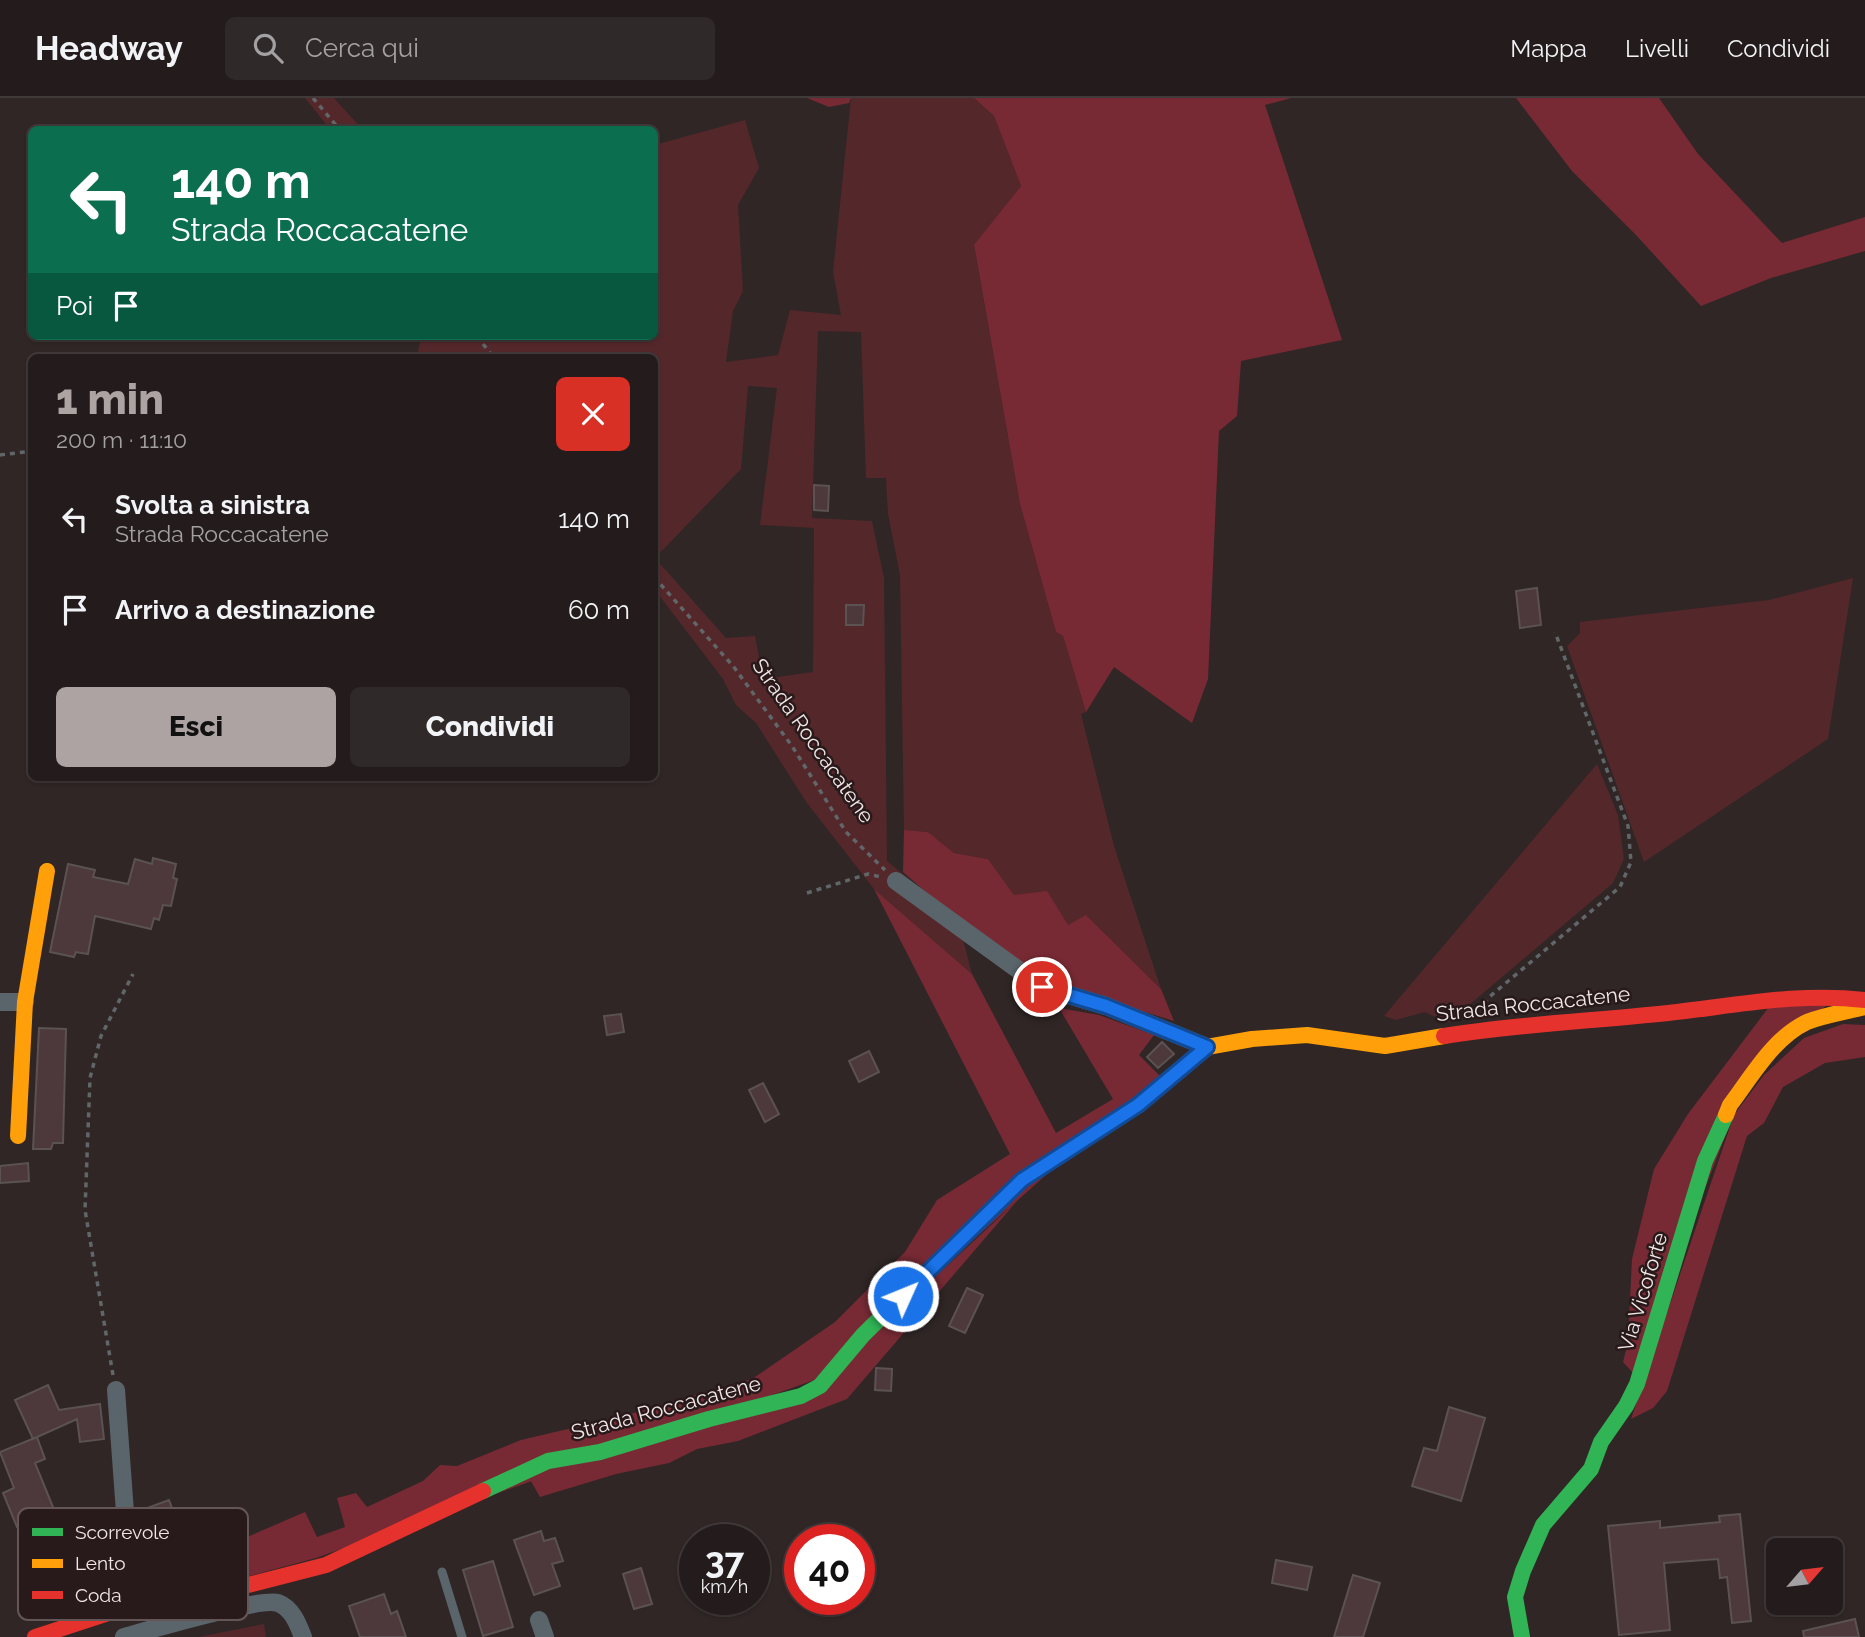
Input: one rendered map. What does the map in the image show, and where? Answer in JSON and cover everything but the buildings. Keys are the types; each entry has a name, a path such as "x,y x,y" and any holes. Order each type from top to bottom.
{"street":[{"path":"18,1136 25,1002 47,871"},
{"path":"896,881 1042,987 1106,1006 1207,1047"},
{"name":"Strada Roccacatene","path":"248,1585 326,1565 548,1461 600,1452 709,1419 801,1396 820,1386 863,1335 1022,1180 1138,1105 1207,1047 1252,1039 1307,1035 1385,1046 1483,1030 1713,1009 1769,999 1831,996 1865,1000"},
{"path":"0,1002 25,1002"},
{"name":"Via Vicoforte","path":"1522,1637 1515,1597 1522,1571 1543,1525 1591,1469 1601,1442 1626,1406 1637,1384 1705,1161 1730,1105 1776,1044 1798,1027 1810,1021 1865,1007"},
{"path":"116,1390 125,1508"},
{"path":"248,1606 276,1602 289,1610 303,1637"},
{"name":"Strada Roccacatene","path":"36,1637 90,1620"},
{"path":"124,1637 191,1620"}],"lane":[{"path":"442,1572 462,1637"}],"path":[{"path":"313,98 338,126"},
{"path":"480,340 491,354"},
{"path":"0,455 28,452"},
{"name":"Strada Roccacatene","path":"658,582 741,676 792,746 846,832 896,881"},
{"path":"1475,1009 1620,887 1632,862 1628,826 1555,632"},
{"path":"807,892 868,874 896,881"},
{"path":"116,1390 85,1210 90,1078 101,1036 133,974"}],"shaded area":[{"path":"305,98 334,98 359,126 328,126"},
{"path":"807,98 851,98 849,103 829,107"},
{"path":"851,98 974,98 994,116 1021,186 974,246 1020,504 1056,632 1063,636 1086,712 1081,714 1114,846 1161,989 1087,916 1068,925 1014,895 988,859 954,853 928,832 904,830 900,575 888,514 886,478 866,478 861,332 818,331 812,518 872,521 884,578 887,861 958,920 972,974 874,889 807,803 756,723 736,705 723,679 658,594 658,561 726,638 755,636 763,679 813,672 814,528 760,525 777,388 748,386 741,469 658,555 658,354 418,354 420,340 658,340 658,144 745,120 759,168 738,205 743,291 733,311 726,362 778,355 790,310 841,315 833,272"},
{"path":"974,98 1291,98 1265,105 1342,340 1241,361 1237,416 1219,431 1208,679 1192,723 1114,667 1086,712 1063,636 1056,632 1020,504 974,245 1021,186 994,116"},
{"path":"1516,98 1659,98 1698,154 1782,243 1865,217 1865,251 1771,278 1701,306 1572,171"},
{"path":"1853,578 1828,739 1644,862 1567,646 1580,633 1580,622 1769,600"},
{"path":"1597,764 1618,815 1624,859 1613,883 1448,1023 1425,1012 1396,1020 1384,1016"},
{"path":"904,830 928,832 954,853 988,859 1014,895 1047,891 1068,925 1086,915 1161,989 1174,1021 1048,982 958,920 903,872"},
{"path":"874,889 972,974 1056,1133 1113,1099 1059,1008 1099,1015 1154,1035 1139,1055 1160,1076 817,1379 316,1558 248,1576 248,1537 305,1512 317,1537 345,1527 337,1498 356,1493 367,1507 423,1481 440,1465 457,1466 521,1440 623,1416 752,1379 835,1322 905,1252 937,1200 1010,1154"},
{"path":"1772,1003 1830,1003 1755,1060 1633,1373 1623,1362 1628,1343 1632,1259 1654,1169 1688,1114"},
{"path":"1843,1024 1865,1025 1865,1057 1825,1063 1783,1087 1764,1123 1747,1136 1667,1391 1653,1408 1631,1419 1734,1115 1764,1075 1804,1038"},
{"path":"1017,1201 847,1399 738,1441 697,1449 669,1463 616,1474 540,1497 528,1476 801,1401"},
{"path":"264,1624 266,1637 199,1637"}],"traffic: fast":[{"path":"1522,1637 1515,1597 1523,1571 1543,1525 1591,1469 1601,1442 1626,1406 1637,1384 1705,1161 1726,1115"},
{"path":"483,1491 548,1461 600,1452 709,1419 801,1396 820,1386 863,1335 971,1229"}],"traffic: slow":[{"path":"18,1136 25,1002 47,871"},
{"path":"1726,1115 1730,1105 1764,1059 1795,1029 1807,1022 1865,1007"},
{"path":"971,1229 1022,1180 1138,1105 1207,1047 1252,1039 1307,1035 1385,1046 1444,1036"}],"traffic: jam":[{"path":"1444,1036 1791,999 1865,1000"},
{"path":"248,1585 326,1565 483,1491"},
{"path":"35,1637 87,1620"}],"route":[{"path":"903,1296 1022,1180 1138,1105 1207,1047 1106,1006 1042,987"}]}
